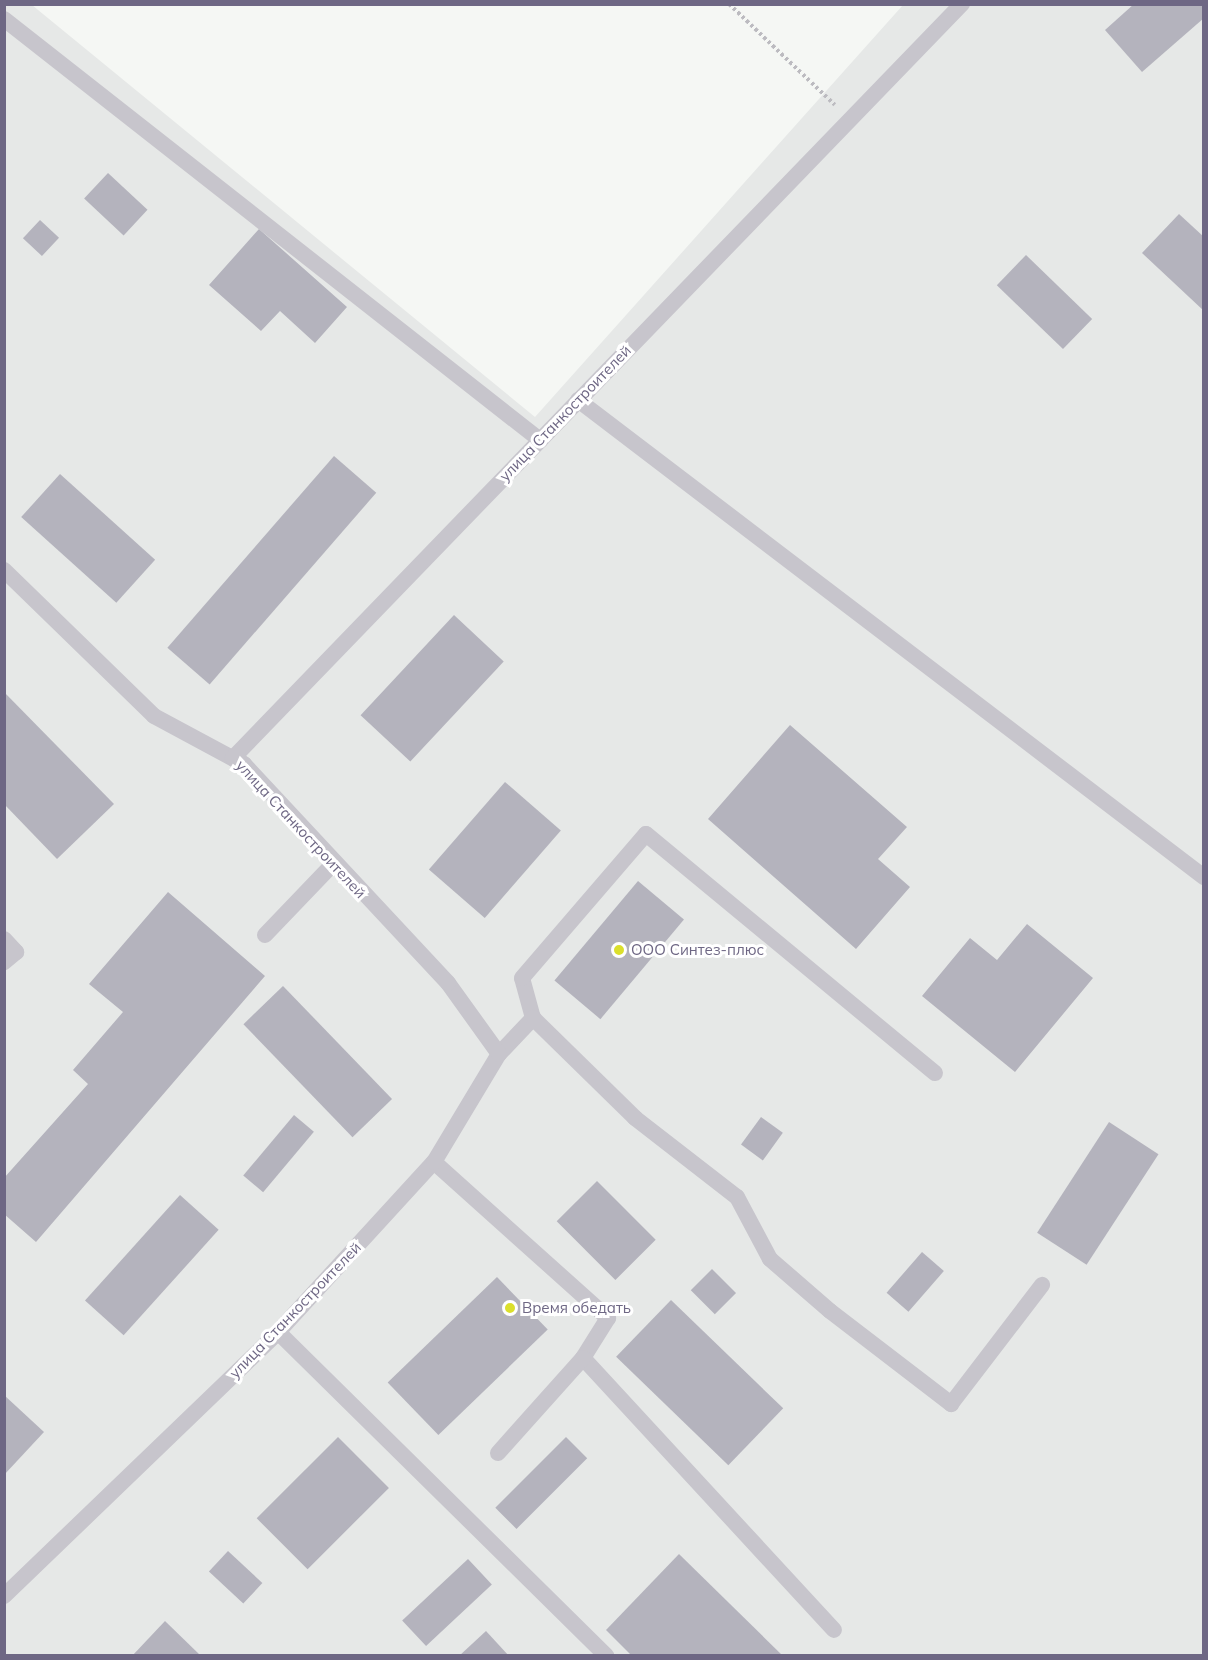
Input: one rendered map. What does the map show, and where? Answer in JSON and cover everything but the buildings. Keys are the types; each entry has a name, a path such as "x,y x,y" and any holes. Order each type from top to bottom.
{"lane":[{"name":"улица Станкостроителей","path":"4,1596 278,1332 434,1162 498,1054 448,983 243,764 233,758 962,4"},
{"path":"4,19 540,440"},
{"path":"578,400 1203,878"},
{"path":"4,570 154,716 243,764"},
{"path":"935,1073 646,834 522,978 533,1018 635,1118 737,1197 770,1259 830,1311 951,1404 1042,1285"},
{"path":"265,935 334,863"},
{"path":"4,939 16,952 4,962"},
{"path":"498,1054 533,1018"},
{"path":"434,1162 608,1318 583,1358 498,1453"},
{"path":"278,1332 606,1656"},
{"path":"583,1358 834,1630"}],"path":[{"path":"729,4 850,120"}],"shaded area":[{"path":"5,5 32,5 535,417 903,5 1203,5 1203,1655 5,1656"}],"place":[{"name":"ООО Синтез-плюс","path":"619,950"},
{"name":"Время обедать","path":"510,1308"}]}
